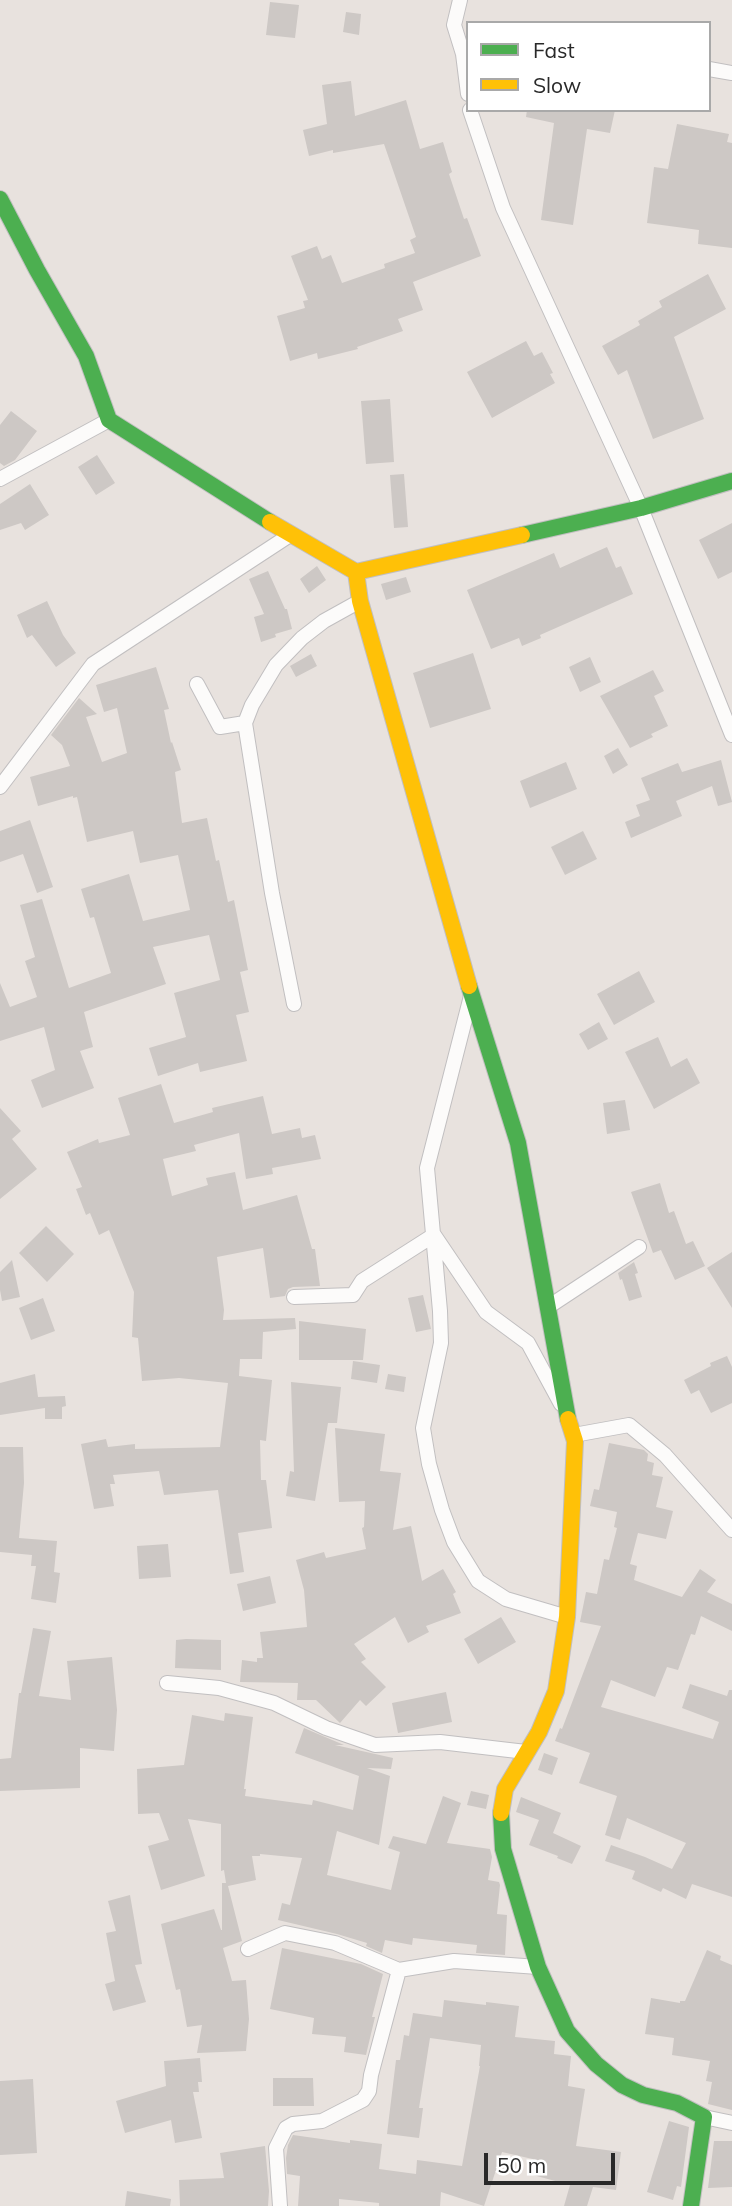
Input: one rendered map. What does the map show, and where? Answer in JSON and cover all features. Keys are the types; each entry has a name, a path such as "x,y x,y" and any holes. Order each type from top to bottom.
{"street":[{"path":"460,0 466,78"},
{"path":"711,69 732,73"},
{"path":"471,112 503,208 641,508 732,735"},
{"path":"0,199 86,356 109,420 290,535 356,572 641,508 732,481"},
{"path":"0,479 109,420"},
{"path":"0,787 93,664 290,535"},
{"path":"356,572 360,601 471,994 518,1143 568,1418"},
{"path":"293,1004 245,723 251,705 276,664 324,621 360,601"},
{"path":"197,684 220,727 245,723"},
{"path":"471,994 427,1168 441,1343 422,1428 442,1510 454,1542 478,1581 506,1599 567,1617"},
{"path":"294,1297 353,1295 362,1281 433,1235"},
{"path":"433,1235 486,1312 528,1343 568,1418 574,1435 567,1617 556,1691 539,1732 505,1789 501,1809 503,1849 538,1967 567,2031 596,2064 622,2085 643,2095 677,2103 704,2117 732,2123"},
{"path":"548,1307 639,1247"},
{"path":"574,1435 629,1425 665,1455 732,1530"},
{"path":"167,1683 219,1688 274,1703 326,1728 376,1745 440,1742 526,1752"},
{"path":"248,1949 285,1933 335,1943 399,1970 454,1961 538,1967"},
{"path":"280,2206 276,2148 286,2128 293,2124 322,2121 363,2100 369,2091 370,2075 399,1970"},
{"path":"691,2206 704,2117"}],"building":[{"path":"270,2 299,5 295,38 266,35"},
{"path":"346,12 361,14 359,35 343,32"},
{"path":"351,81 355,116 406,100 420,149 443,142 452,172 449,174 464,219 467,218 481,256 413,282 423,310 398,319 403,331 357,347 358,349 318,359 317,353 290,361 277,316 305,308 303,301 308,300 291,256 317,246 322,259 331,255 342,283 385,268 384,264 415,253 410,240 416,237 384,144 333,153 333,150 309,156 303,130 327,124 322,85"},
{"path":"527,112 615,112 610,133 587,129 573,225 541,220 554,123 526,117"},
{"path":"677,124 729,134 727,142 732,143 732,248 698,244 699,230 647,223 654,167 668,169"},
{"path":"708,274 726,309 674,337 704,419 653,439 627,370 618,375 602,346 640,325 638,321 662,307 659,301"},
{"path":"526,341 534,356 542,352 555,383 492,418 467,372"},
{"path":"390,399 394,462 366,464 361,401"},
{"path":"11,411 37,431 15,460 4,466 0,463 0,425"},
{"path":"97,455 115,483 96,495 78,467"},
{"path":"404,474 408,527 394,528 390,475"},
{"path":"30,484 49,515 25,530 21,523 0,530 0,504"},
{"path":"732,523 732,572 718,579 699,540"},
{"path":"607,547 616,568 621,566 633,594 540,635 541,638 522,646 519,638 491,649 467,590 554,553 560,568"},
{"path":"317,566 326,580 309,593 300,579"},
{"path":"268,571 287,609 292,629 261,642 254,617 264,614 249,579"},
{"path":"406,577 411,592 386,600 381,584"},
{"path":"47,601 63,635 76,653 56,667 32,635 27,638 17,615"},
{"path":"473,653 491,709 430,728 413,673"},
{"path":"311,654 317,666 296,677 290,666"},
{"path":"590,657 601,682 580,692 569,667"},
{"path":"156,667 169,709 164,710 171,743 181,770 175,772 182,823 207,818 228,902 234,900 248,970 240,972 249,1012 236,1015 247,1061 200,1072 198,1063 158,1076 149,1048 186,1037 174,993 220,980 209,935 153,947 166,984 84,1012 93,1047 80,1051 94,1088 42,1108 31,1080 55,1070 44,1027 0,1041 0,983 10,1007 37,997 25,961 35,957 20,905 42,899 69,988 111,973 94,917 90,918 81,889 129,874 143,921 190,910 178,855 140,863 133,831 87,842 77,797 38,806 30,777 70,766 62,745 51,735 79,698 97,714 86,717 102,762 127,753 117,708 104,712 96,685"},
{"path":"653,670 664,691 654,696 668,726 630,748 600,696"},
{"path":"618,748 628,765 613,774 604,756"},
{"path":"721,760 732,802 718,806 712,786 676,801 682,816 631,838 625,822 640,816 636,805 650,800 641,778 678,763 682,772"},
{"path":"566,762 577,789 530,808 520,781"},
{"path":"30,820 53,887 37,893 23,854 0,862 0,831"},
{"path":"583,831 597,859 565,875 551,847"},
{"path":"639,971 655,1002 614,1025 597,994"},
{"path":"599,1022 608,1039 588,1050 579,1034"},
{"path":"658,1037 671,1067 687,1058 700,1083 654,1109 625,1052"},
{"path":"161,1084 174,1123 213,1112 212,1108 263,1096 272,1134 300,1128 302,1138 315,1135 321,1159 272,1168 273,1174 246,1179 239,1133 194,1145 196,1151 163,1159 172,1196 208,1185 206,1178 235,1172 243,1210 297,1195 312,1249 315,1249 320,1286 293,1287 288,1289 285,1296 270,1298 263,1248 217,1257 223,1320 295,1318 296,1329 263,1332 262,1359 240,1359 239,1376 272,1380 266,1441 260,1440 261,1480 266,1480 272,1528 238,1533 244,1572 230,1574 218,1490 164,1495 159,1471 113,1475 115,1484 110,1484 114,1506 94,1509 81,1444 106,1439 108,1447 135,1444 135,1449 220,1447 228,1383 179,1378 142,1381 138,1338 132,1337 134,1292 109,1230 99,1235 90,1213 86,1215 76,1189 82,1187 67,1152 98,1139 99,1143 130,1135 118,1098"},
{"path":"625,1100 630,1130 607,1134 603,1103"},
{"path":"0,1108 21,1131 12,1139 37,1169 0,1199"},
{"path":"660,1183 669,1213 674,1211 686,1244 693,1241 705,1266 675,1280 661,1250 653,1253 631,1192"},
{"path":"46,1226 74,1254 47,1282 19,1253"},
{"path":"732,1252 732,1308 707,1268"},
{"path":"12,1260 20,1297 2,1301 0,1272"},
{"path":"634,1262 642,1297 629,1301 618,1273"},
{"path":"423,1295 431,1329 416,1332 408,1298"},
{"path":"43,1298 55,1331 31,1340 19,1308"},
{"path":"299,1321 366,1329 363,1360 299,1360"},
{"path":"727,1356 732,1367 732,1403 711,1413 699,1390 691,1394 684,1380 711,1366 710,1363"},
{"path":"353,1361 380,1365 377,1383 351,1379"},
{"path":"35,1374 38,1397 65,1396 66,1406 62,1407 62,1419 45,1419 45,1408 0,1415 0,1383"},
{"path":"388,1374 406,1377 404,1392 385,1389"},
{"path":"291,1382 341,1387 337,1423 328,1423 315,1501 286,1496 290,1471 294,1472"},
{"path":"335,1428 385,1434 380,1471 401,1473 393,1530 411,1526 422,1581 443,1569 456,1592 453,1594 461,1613 426,1626 429,1632 408,1643 395,1617 354,1644 366,1659 361,1662 386,1687 366,1706 360,1700 340,1723 316,1700 297,1700 298,1683 240,1682 242,1660 257,1662 257,1658 263,1658 260,1632 307,1627 304,1590 296,1560 324,1552 326,1558 366,1549 362,1528 365,1501 339,1502"},
{"path":"609,1443 644,1450 648,1454 647,1461 654,1463 652,1475 663,1477 656,1507 673,1511 666,1539 638,1533 630,1564 637,1566 634,1580 682,1597 700,1569 716,1580 707,1592 732,1604 732,1631 701,1616 695,1635 691,1634 678,1670 667,1667 655,1697 611,1680 601,1707 713,1739 719,1722 682,1708 690,1684 727,1696 729,1690 732,1690 732,1897 692,1884 686,1899 663,1888 661,1892 632,1879 635,1871 605,1861 611,1845 672,1869 686,1843 627,1818 620,1840 605,1835 617,1796 579,1783 590,1753 555,1741 601,1626 580,1622 586,1592 597,1594 604,1559 609,1560 617,1528 614,1527 617,1512 590,1506 594,1489 599,1490"},
{"path":"0,1447 23,1447 24,1483 19,1538 57,1541 54,1572 60,1573 56,1603 31,1599 36,1566 31,1566 32,1555 0,1552"},
{"path":"168,1544 171,1577 139,1579 137,1546"},
{"path":"270,1576 276,1603 243,1611 237,1584"},
{"path":"501,1617 516,1642 478,1664 464,1639"},
{"path":"33,1628 51,1631 39,1696 71,1700 67,1661 112,1657 117,1710 114,1751 80,1748 80,1788 0,1791 0,1759 11,1758 19,1693"},
{"path":"176,1640 221,1640 221,1670 175,1668"},
{"path":"446,1692 452,1722 398,1733 392,1703"},
{"path":"225,1713 253,1717 245,1796 312,1805 313,1800 353,1810 359,1776 295,1753 304,1728 344,1745 335,1745 393,1758 391,1769 367,1768 390,1776 379,1845 337,1831 327,1875 391,1890 400,1852 388,1848 393,1836 426,1844 443,1796 461,1803 447,1843 490,1849 492,1857 488,1880 499,1882 497,1914 507,1915 505,1955 476,1953 477,1945 413,1938 412,1945 385,1940 382,1953 366,1946 367,1943 278,1920 282,1903 290,1905 302,1858 260,1854 252,1856 256,1880 228,1886 242,1941 223,1948 232,1981 246,1980 249,2019 246,2051 197,2053 202,2025 187,2027 180,1989 176,1990 161,1924 214,1909 222,1930 222,1883 226,1883 224,1870 221,1871 221,1824 188,1819 205,1876 161,1890 148,1846 169,1840 159,1813 138,1814 137,1769 184,1765 192,1715 224,1721"},
{"path":"544,1753 558,1758 552,1775 538,1770"},
{"path":"471,1791 489,1795 486,1809 467,1805"},
{"path":"521,1797 561,1813 553,1833 581,1846 572,1864 529,1845 539,1820 516,1812"},
{"path":"130,1895 142,1964 135,1965 146,2002 113,2011 105,1984 115,1981 106,1933 116,1931 108,1901"},
{"path":"282,1948 361,1964 383,1974 366,2055 344,2052 346,2037 312,2034 314,2018 270,2009"},
{"path":"707,1950 732,1965 732,2110 708,2104 712,2082 706,2081 710,2061 672,2055 674,2038 645,2034 651,1998 680,2003 685,2001"},
{"path":"444,2000 519,2006 515,2037 555,2041 554,2054 571,2056 568,2086 585,2089 576,2146 621,2152 616,2190 593,2187 587,2206 564,2206 570,2185 533,2175 537,2160 502,2152 484,2206 441,2192 440,2206 379,2206 379,2203 339,2199 339,2206 298,2206 300,2176 287,2174 288,2145 293,2135 350,2143 350,2140 382,2144 379,2169 416,2174 417,2160 462,2166 480,2066 481,2045 430,2038 419,2108 423,2108 419,2138 387,2134 396,2060 400,2060 404,2035 409,2036 413,2013 442,2017"},
{"path":"200,2058 202,2082 198,2082 199,2092 193,2092 202,2138 175,2143 171,2120 125,2133 116,2101 166,2086 164,2061"},
{"path":"273,2078 313,2078 314,2106 273,2106"},
{"path":"33,2079 37,2153 0,2155 0,2081"},
{"path":"669,2121 689,2127 681,2187 677,2186 673,2200 647,2192"},
{"path":"714,2141 732,2141 732,2187 708,2188"},
{"path":"265,2146 268,2206 180,2206 179,2180 224,2178 220,2153"},
{"path":"127,2191 171,2199 170,2206 125,2206"}],"traffic: fast":[{"path":"0,199 86,356 109,420 270,522"},
{"path":"522,535 641,508 732,481"},
{"path":"469,986 518,1143 568,1419"},
{"path":"501,1813 503,1849 538,1967 567,2031 596,2064 622,2085 643,2095 677,2103 704,2117 691,2206"}],"traffic: slow":[{"path":"270,522 356,572 522,535"},
{"path":"356,572 360,601 469,986"},
{"path":"501,1813 505,1789 539,1732 556,1691 567,1617 575,1441 568,1419"}]}
